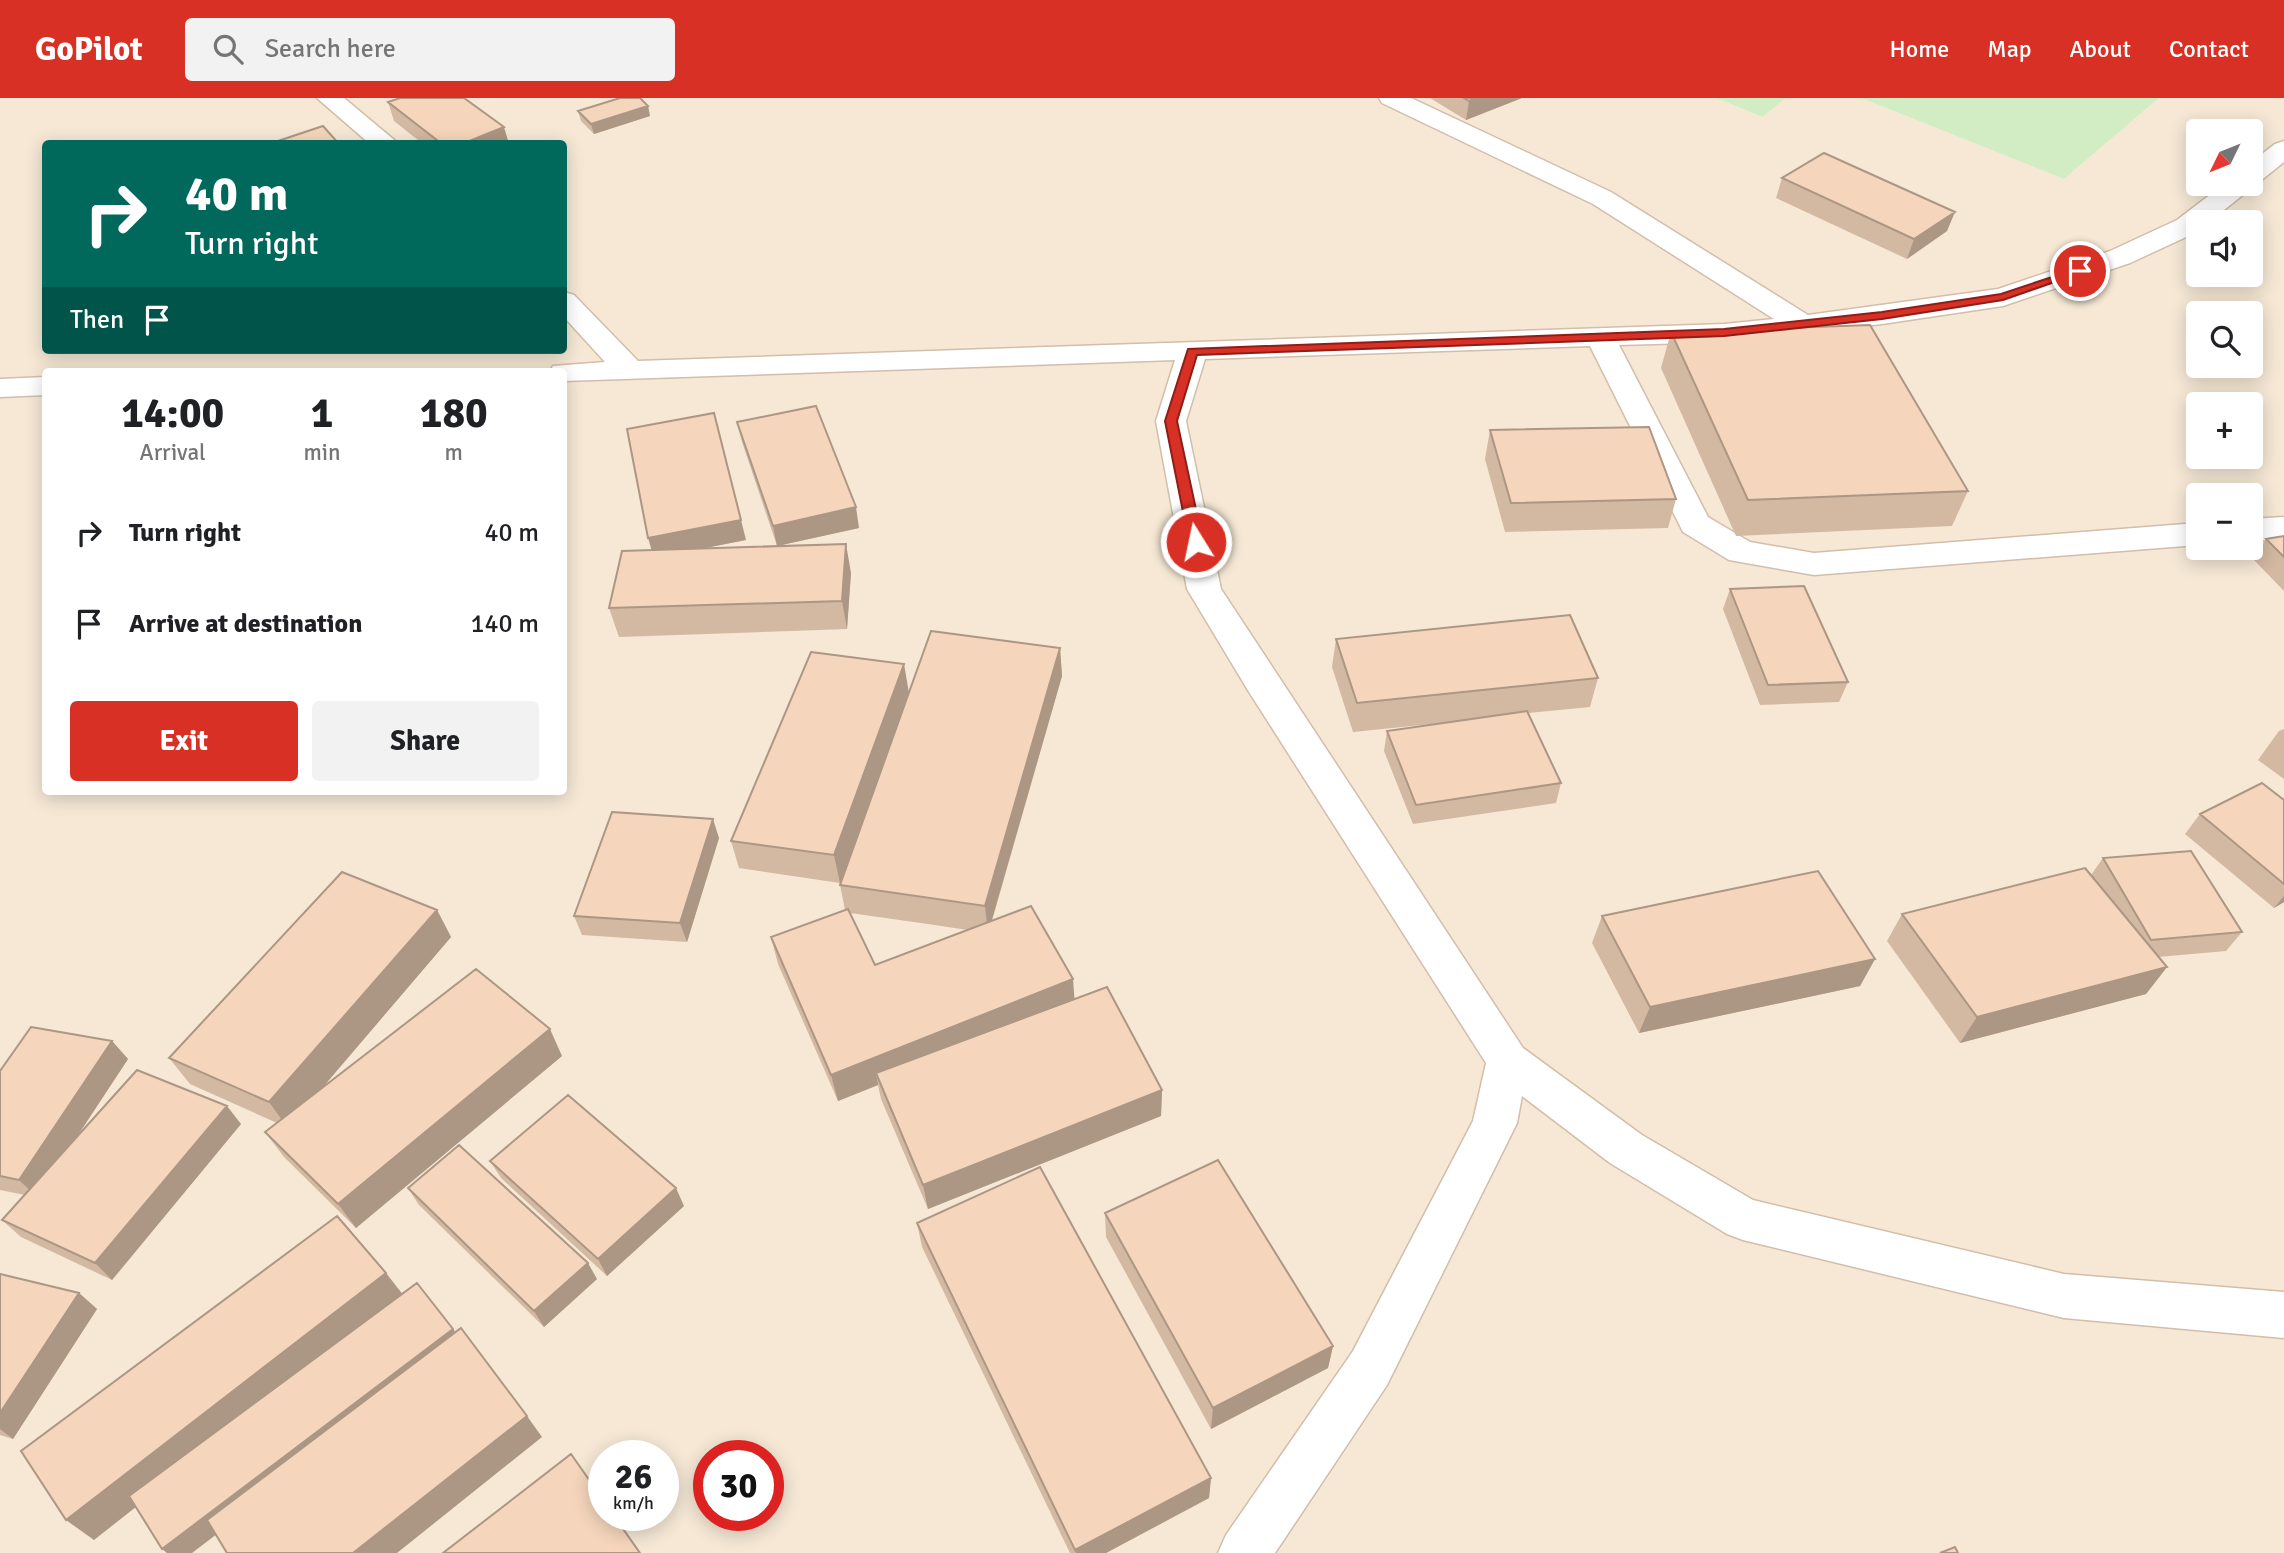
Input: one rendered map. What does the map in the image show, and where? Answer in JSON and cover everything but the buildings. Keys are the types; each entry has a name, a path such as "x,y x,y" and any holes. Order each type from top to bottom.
{"street":[{"path":"329,98 381,140"},
{"path":"1391,98 1602,198 1802,324"},
{"path":"2263,166 2284,149"},
{"path":"567,372 1724,333 2003,297 2120,257 2187,226 2225,196"},
{"path":"567,304 630,370"},
{"path":"1599,336 1695,524 1741,552 1814,564 2186,535"},
{"path":"1192,352 1171,421 1204,589 1276,705 1508,1061 1626,1149 1743,1219 2064,1296 2284,1315"},
{"path":"0,388 42,386"},
{"path":"2263,529 2284,528"},
{"path":"1244,1553 1370,1368 1496,1123 1508,1061"}],"shaded area":[{"path":"0,98 1716,98 1761,117 1786,98 1861,98 2064,179 2159,98 2284,98 2284,1553 0,1553"}],"green space":[{"path":"1716,98 1786,98 1762,117"},
{"path":"1861,98 2159,98 2064,179"}],"route":[{"path":"1196,542 1171,421 1192,352 1724,333 1882,315 2003,297 2080,271"}]}
